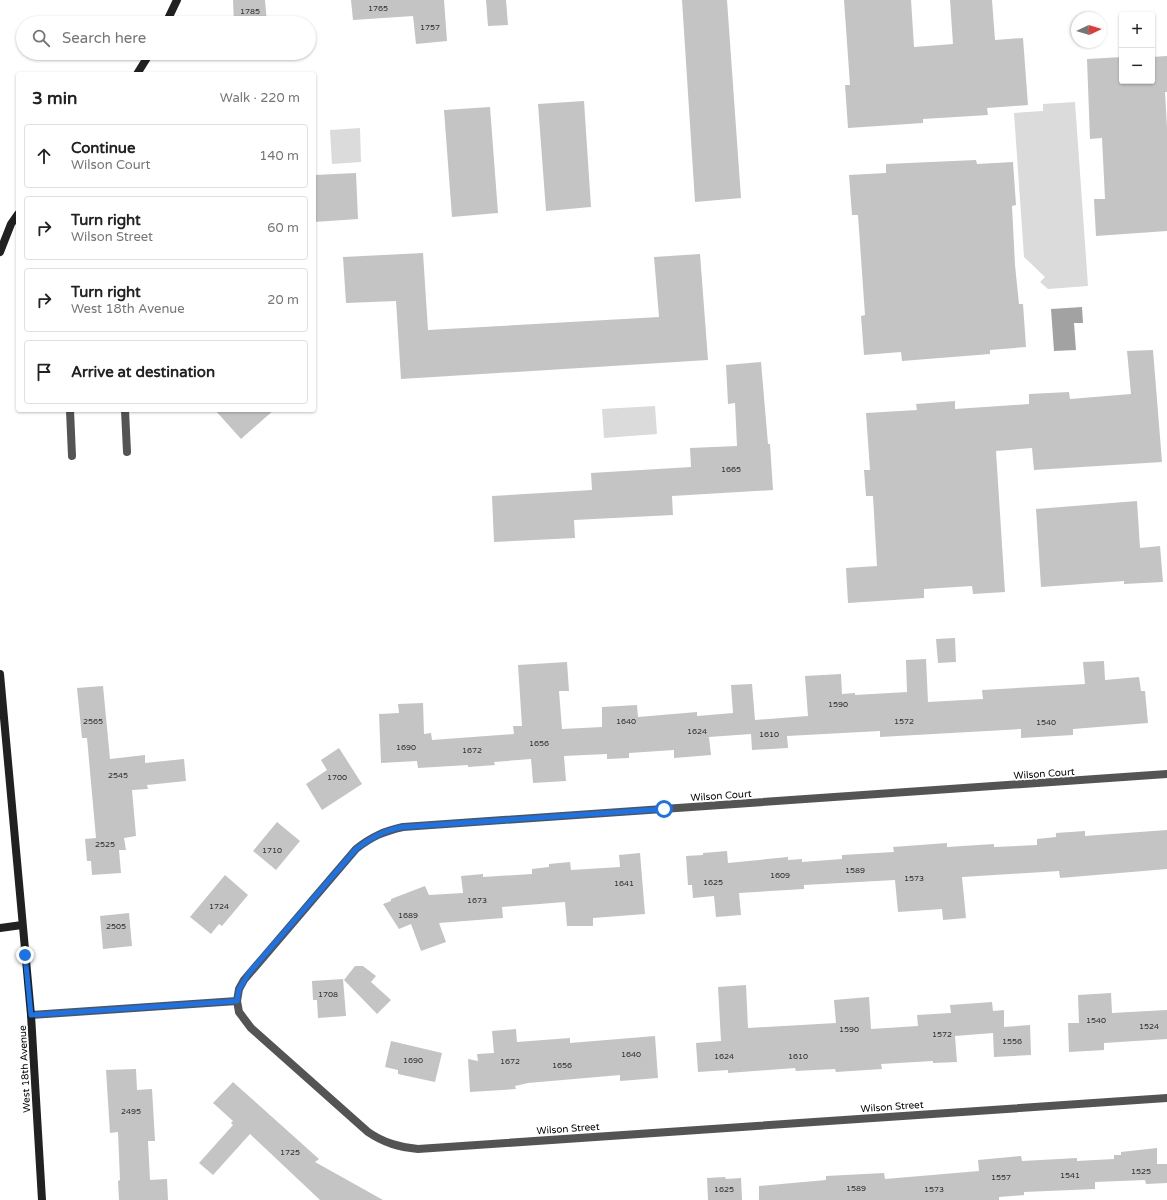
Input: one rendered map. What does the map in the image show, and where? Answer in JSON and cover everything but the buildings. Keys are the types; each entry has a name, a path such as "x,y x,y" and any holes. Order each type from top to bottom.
{"main road":[{"path":"169,16 176,0"},
{"path":"138,72 146,60"},
{"path":"0,252 11,224 16,217"},
{"name":"West 18th Avenue","path":"0,674 31,1015 42,1200"},
{"path":"0,928 22,925"}],"street":[{"path":"70,412 72,456"},
{"path":"125,412 127,452"},
{"name":"Wilson Court","path":"237,1001 239,989 249,973 356,849 376,835 389,830 403,827 1167,774"},
{"path":"31,1015 237,1001"},
{"name":"Wilson Street","path":"237,1001 240,1012 251,1028 368,1132 381,1140 407,1148 1167,1098"}],"shaded area":[{"path":"1075,102 1088,286 1048,289 1040,282 1045,277 1024,257 1014,113 1043,111 1043,104"},
{"path":"360,128 361,162 332,164 330,130"},
{"path":"1082,307 1083,323 1074,323 1076,350 1054,351 1051,309"},
{"path":"655,406 657,434 604,438 602,409"}],"route":[{"path":"25,955 31,1015 237,1001 239,989 249,973 356,849 376,835 403,827 664,809"}]}
